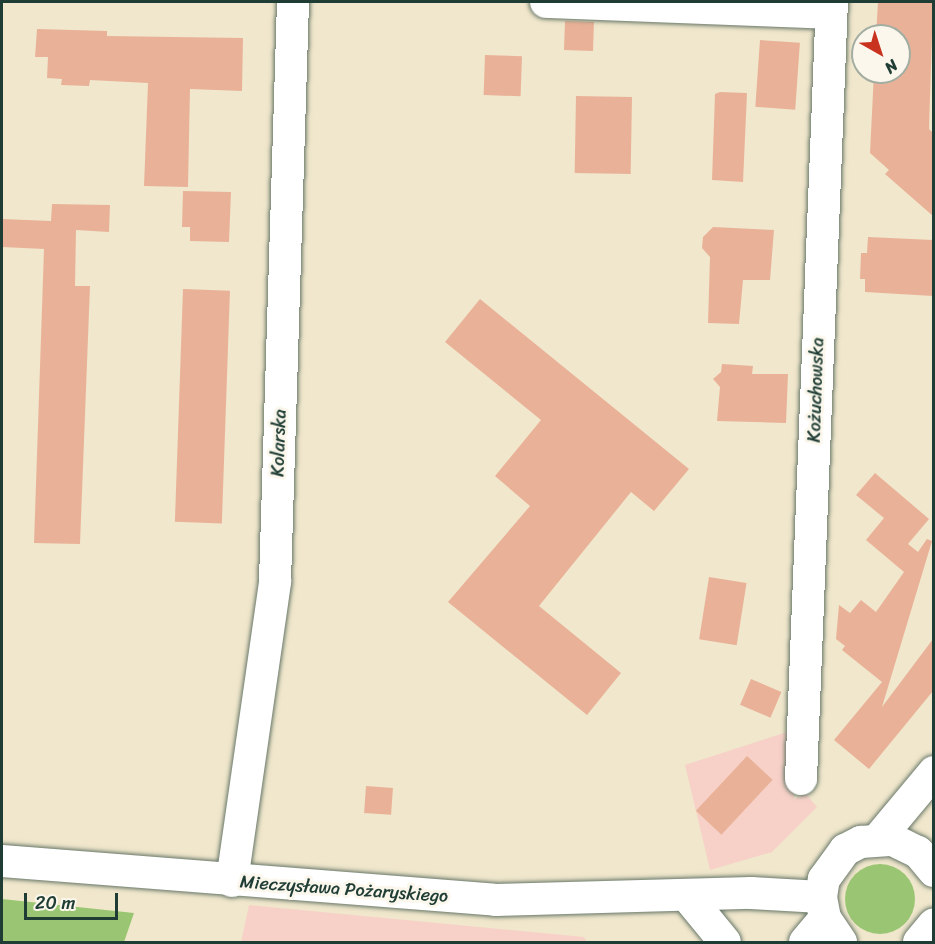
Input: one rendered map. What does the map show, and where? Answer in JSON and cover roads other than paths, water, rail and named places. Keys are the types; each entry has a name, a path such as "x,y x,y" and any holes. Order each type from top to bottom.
{"street":[{"name":"Kolarska","path":"232,881 275,581 292,2"},
{"path":"546,2 831,7"},
{"name":"Kożuchowska","path":"801,778 831,7"},
{"path":"879,838 933,772"},
{"path":"806,942 829,919 824,879 838,857 861,842 879,838 907,844 932,862"},
{"name":"Mieczysława Pożaryskiego","path":"2,861 232,881 496,900 688,897 751,893 829,919"},
{"path":"688,897 725,942"}]}
